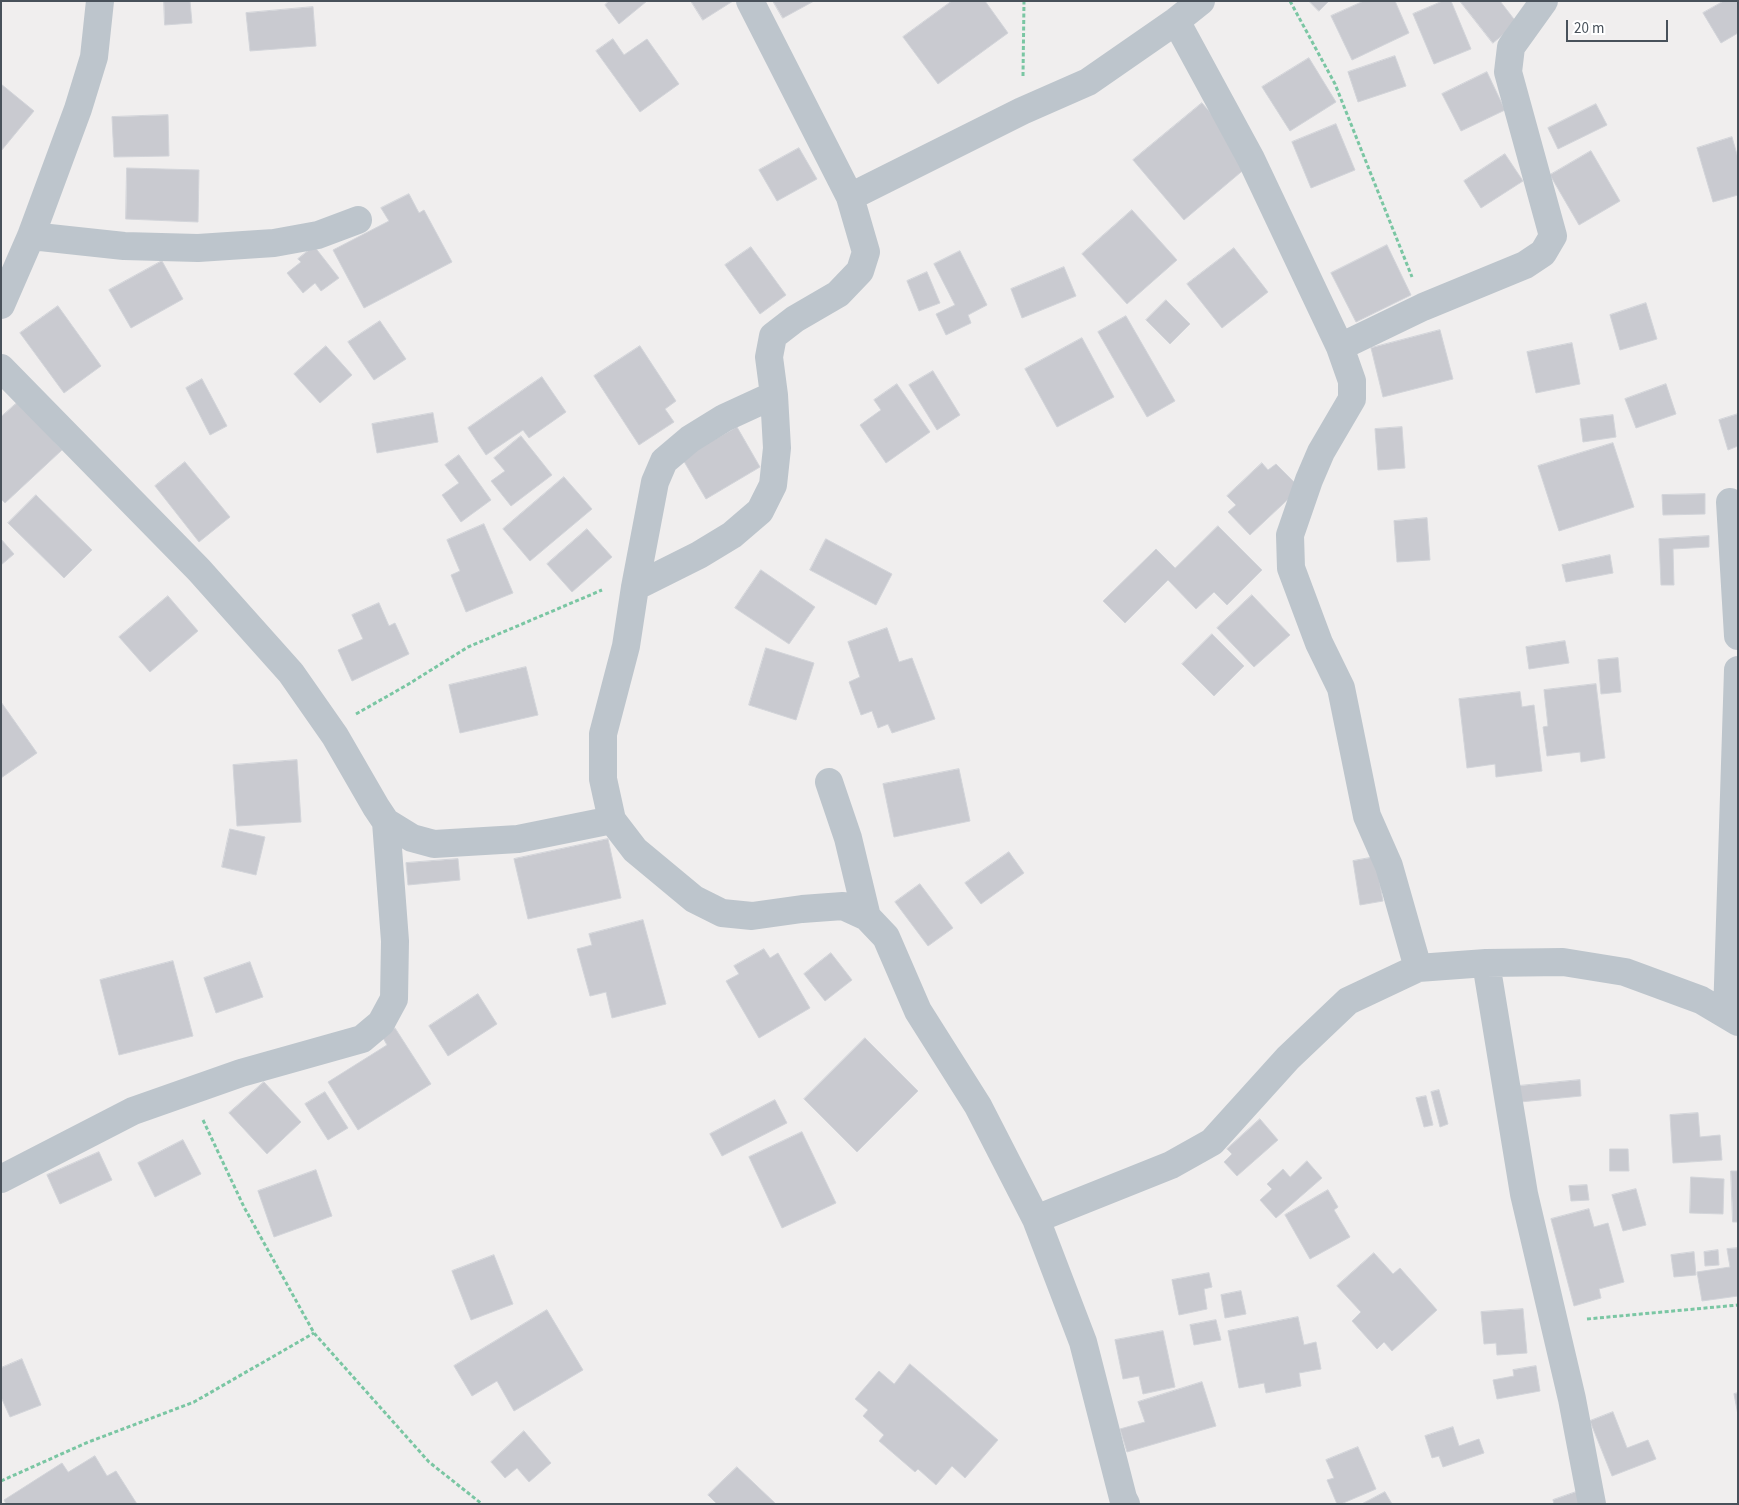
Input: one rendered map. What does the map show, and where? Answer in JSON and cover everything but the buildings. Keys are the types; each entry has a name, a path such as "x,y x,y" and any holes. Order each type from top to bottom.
{"street":[{"path":"1,305 31,236 78,109 94,58 100,1"},
{"path":"636,581 700,555 732,535 760,511 773,486 777,448 774,395 769,357 774,336 796,319 838,294 860,271 866,252 850,197 750,1"},
{"path":"850,197 1022,111 1088,82 1176,22 1201,1"},
{"path":"1340,347 1424,307 1525,265 1543,253 1553,236 1508,72 1512,47 1544,1"},
{"path":"1176,22 1251,159 1340,347 1352,380 1352,398 1321,452 1290,535 1291,568 1319,643 1341,688 1367,816 1389,866 1418,968"},
{"path":"31,236 124,246 198,248 274,243 318,235 358,220"},
{"path":"1,368 199,570 291,673 330,728 386,822 395,941 394,999 381,1023 362,1039 241,1072 133,1110 1,1179"},
{"path":"774,395 724,418 690,439 664,461 655,482 626,646 603,734 604,779 612,820 635,850 694,899 722,913 752,916 843,906 867,917 886,937 918,1011 978,1106 1036,1219 1083,1342 1126,1504"},
{"path":"1730,502 1738,636"},
{"path":"1036,1219 1171,1165 1212,1142 1288,1058 1348,1001 1418,968 1486,963 1563,962 1624,972 1701,1000 1732,1018 1738,670"},
{"path":"829,782 848,838 867,917"},
{"path":"386,822 412,838 434,844 518,839 612,820"},
{"path":"1486,963 1524,1194 1572,1399 1592,1504"}],"path":[{"path":"1022,111 1024,1"},
{"path":"1290,1 1335,84 1424,307"},
{"path":"330,728 468,647 636,581"},
{"path":"188,1090 244,1207 314,1333 429,1462 482,1504"},
{"path":"1554,1322 1738,1306"},
{"path":"1,1481 86,1442 194,1402 314,1333"}]}
